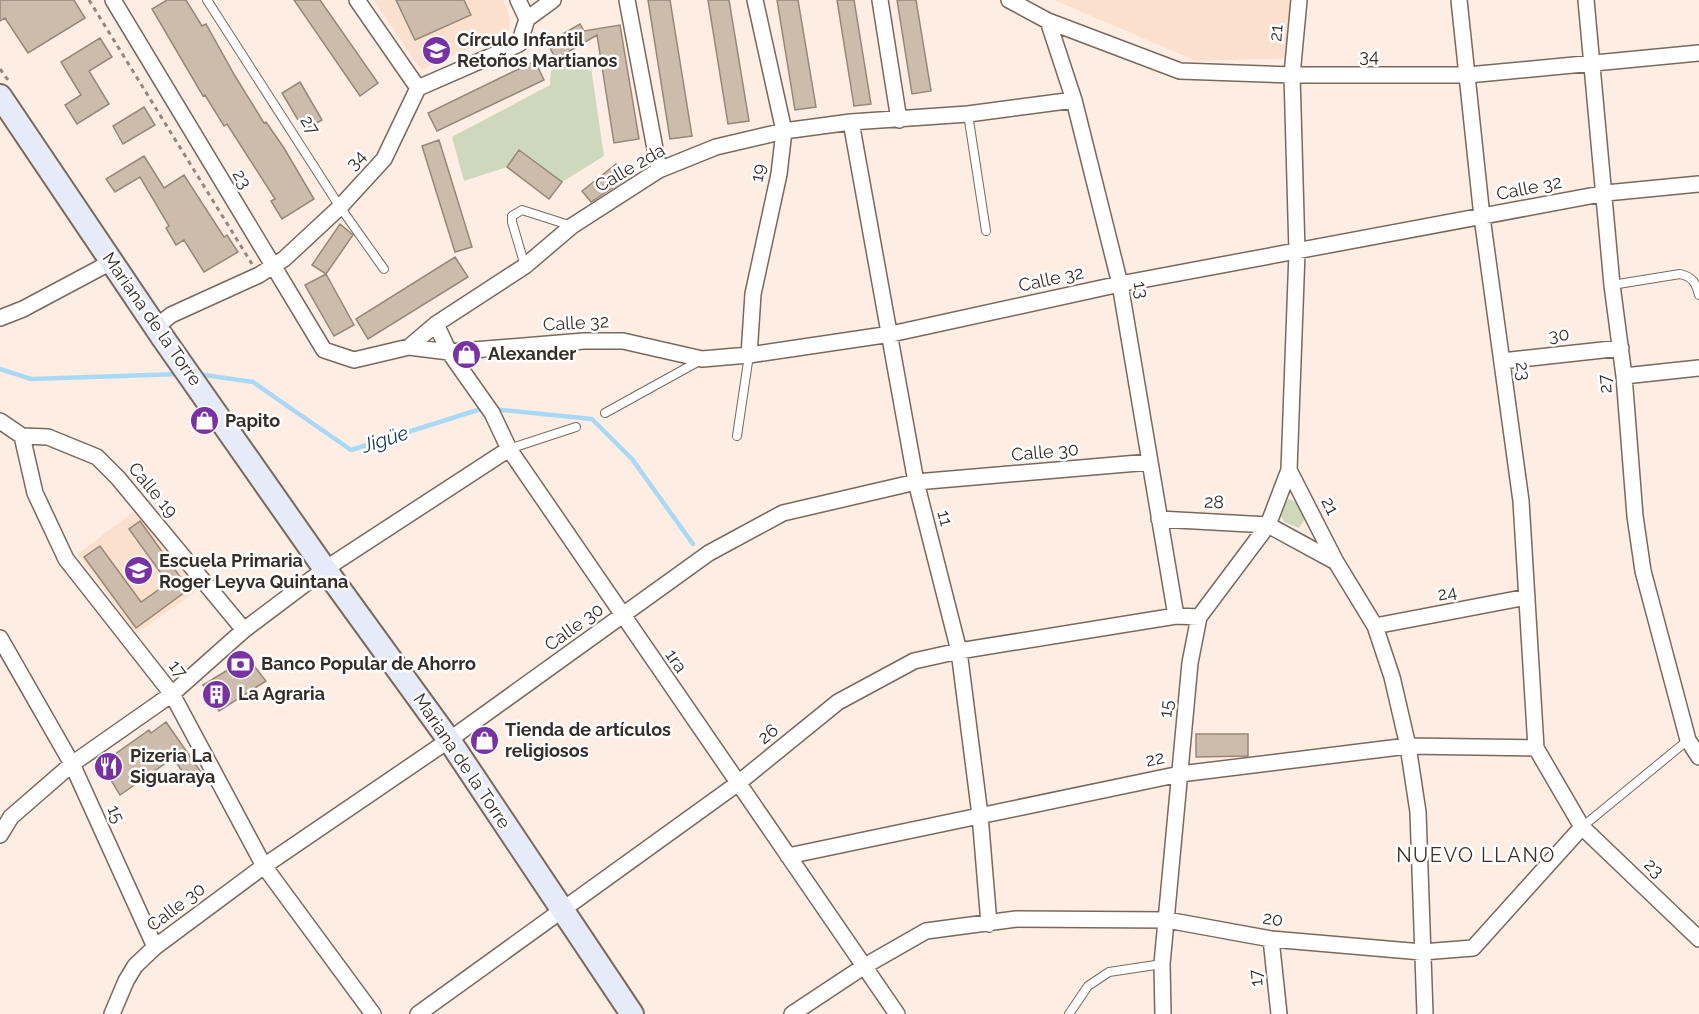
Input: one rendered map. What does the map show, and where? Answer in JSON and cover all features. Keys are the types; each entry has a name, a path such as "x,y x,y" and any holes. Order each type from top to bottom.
{"street":[{"name":"23","path":"112,0 265,271 324,350 354,360"},
{"path":"357,0 418,88 519,44 527,19 553,0"},
{"path":"518,0 527,19"},
{"path":"627,0 659,171"},
{"name":"19","path":"749,355 753,294 779,174 784,131 755,0"},
{"path":"880,0 899,120"},
{"path":"1009,0 1048,21"},
{"name":"21","path":"1299,0 1292,75 1298,252 1289,470 1336,561 1375,627 1392,677 1408,746 1418,812 1425,1014"},
{"name":"23","path":"1459,0 1482,217 1521,501 1536,748 1582,827 1698,935"},
{"name":"27","path":"1586,0 1606,193 1612,285 1624,376 1635,516 1643,571 1688,740 1699,757"},
{"name":"34","path":"1048,21 1180,71 1292,75 1468,75 1699,53"},
{"name":"13","path":"1048,21 1074,100 1120,284 1176,616"},
{"name":"34","path":"156,327 171,315 284,260 384,159 418,88"},
{"name":"Mariana de la Torre","path":"0,96 156,327 325,569 449,740 633,1014"},
{"path":"968,114 1074,100"},
{"name":"Calle 2da","path":"354,360 409,347 436,324 525,266 572,226 659,171 716,147 784,131 851,122 968,114"},
{"name":"11","path":"851,122 891,333 916,482 959,651 980,815 989,924"},
{"name":"Calle 32","path":"409,347 449,352 584,340 623,341 702,359 749,355 891,333 1120,284 1606,193 1699,184"},
{"path":"0,318 23,309 113,261"},
{"name":"1ra","path":"436,324 449,352 488,407 509,449 897,1014"},
{"name":"30","path":"1502,361 1621,348"},
{"path":"1624,376 1699,368"},
{"name":"Calle 19","path":"0,421 22,436 48,437 97,458 118,477 244,630"},
{"name":"17","path":"22,436 35,493 66,559 172,694 264,866 373,1014"},
{"path":"0,835 6,813 172,694 244,630 325,569 509,449"},
{"name":"Calle 30","path":"112,1014 135,966 155,947 264,866 449,740 709,553 783,513 916,482 1150,462"},
{"name":"15","path":"1163,1014 1161,964 1190,663 1199,617 1268,525 1289,470"},
{"name":"28","path":"1159,519 1268,525"},
{"path":"1268,525 1336,561"},
{"name":"24","path":"1375,627 1527,597"},
{"name":"26","path":"418,1014 737,784 838,702 914,661 959,651 1176,616 1199,617"},
{"name":"15","path":"0,638 72,764 155,947"},
{"name":"22","path":"788,856 1180,774 1408,746 1536,748"},
{"name":"20","path":"792,1014 863,967 926,932 1016,919 1167,920 1271,939 1422,952 1473,948 1582,827"},
{"name":"17","path":"1271,939 1279,1014"}],"lane":[{"name":"27","path":"207,0 339,207 384,269"},
{"path":"968,114 986,231"},
{"path":"525,266 512,222 515,212 522,210 572,226"},
{"path":"1612,285 1680,274 1689,276 1695,282 1699,295"},
{"path":"737,436 749,355"},
{"path":"605,413 702,359"},
{"path":"509,449 576,427"},
{"name":"20","path":"1582,827 1688,740"},
{"path":"1069,1014 1088,986 1109,972 1161,964"}],"path":[{"path":"89,0 265,271"}],"shaded area":[{"name":"Círculo Infantil Retoños Martianos","path":"374,0 503,0 510,17 509,30 421,70"},
{"path":"1054,0 1298,0 1299,58 1196,61"},
{"name":"Escuela Primaria Roger Leyva Quintana","path":"137,509 199,589 136,634 78,554"}],"green space":[{"path":"589,54 604,156 562,182 519,150 507,167 464,181 452,137 550,85 551,71"},
{"path":"1289,499 1304,506 1306,517 1299,528 1284,522 1278,511"}],"building":[{"path":"0,0 74,0 85,18 28,53 5,18 0,21"},
{"path":"167,0 186,0 202,26 206,24 264,123 266,122 284,148 314,199 282,219 271,201 275,199 227,124 224,126 205,95 203,96 152,9"},
{"path":"294,0 320,0 378,83 360,96"},
{"path":"396,0 464,0 471,15 415,40"},
{"path":"648,0 670,0 692,136 670,139"},
{"path":"708,0 729,0 749,121 728,124"},
{"path":"777,0 798,0 816,107 795,110"},
{"path":"837,0 854,0 871,104 854,106"},
{"path":"897,0 916,0 931,91 912,94"},
{"path":"580,24 584,31 620,25 639,139 614,143 597,35 556,59 547,43"},
{"path":"100,38 112,57 89,71 109,104 77,124 65,105 81,95 61,62"},
{"path":"535,61 544,80 437,131 428,113"},
{"path":"300,82 322,120 304,130 282,93"},
{"path":"144,107 155,125 123,144 113,126"},
{"path":"439,140 472,247 455,252 422,146"},
{"path":"519,150 562,182 549,199 507,167"},
{"path":"144,156 164,188 184,175 224,237 227,235 238,252 204,272 184,240 176,245 166,228 169,226 140,177 115,192 106,179"},
{"path":"616,164 627,178 591,202 582,191"},
{"path":"340,224 353,235 326,274 312,265"},
{"path":"455,257 468,277 368,339 356,319"},
{"path":"326,274 354,325 334,336 305,285"},
{"path":"140,521 189,589 136,628 84,557 100,546 141,602 168,583 129,529"},
{"path":"244,653 266,681 219,711 203,685 231,668 228,665"},
{"path":"166,722 203,775 191,784 173,758 120,795 101,764 149,730 151,733"},
{"path":"1196,734 1248,734 1248,756 1196,757"}],"waterway":[{"name":"Jigüe","path":"0,369 31,379 180,374"},
{"name":"Jigüe","path":"197,374 253,382 351,450 484,408"},
{"name":"Jigüe","path":"492,409 592,419 632,459 693,544"}],"place":[{"name":"Círculo Infantil Retoños Martianos","path":"436,50"},
{"name":"Alexander","path":"467,354"},
{"name":"Papito","path":"204,421"},
{"name":"Escuela Primaria Roger Leyva Quintana","path":"138,571"},
{"name":"Banco Popular de Ahorro","path":"240,664"},
{"name":"La Agraria","path":"217,694"},
{"name":"Tienda de artículos religiosos","path":"484,740"},
{"name":"Pizeria La Siguaraya","path":"109,766"}],"district":[{"name":"NUEVO LLANO","path":"1476,855"}]}
